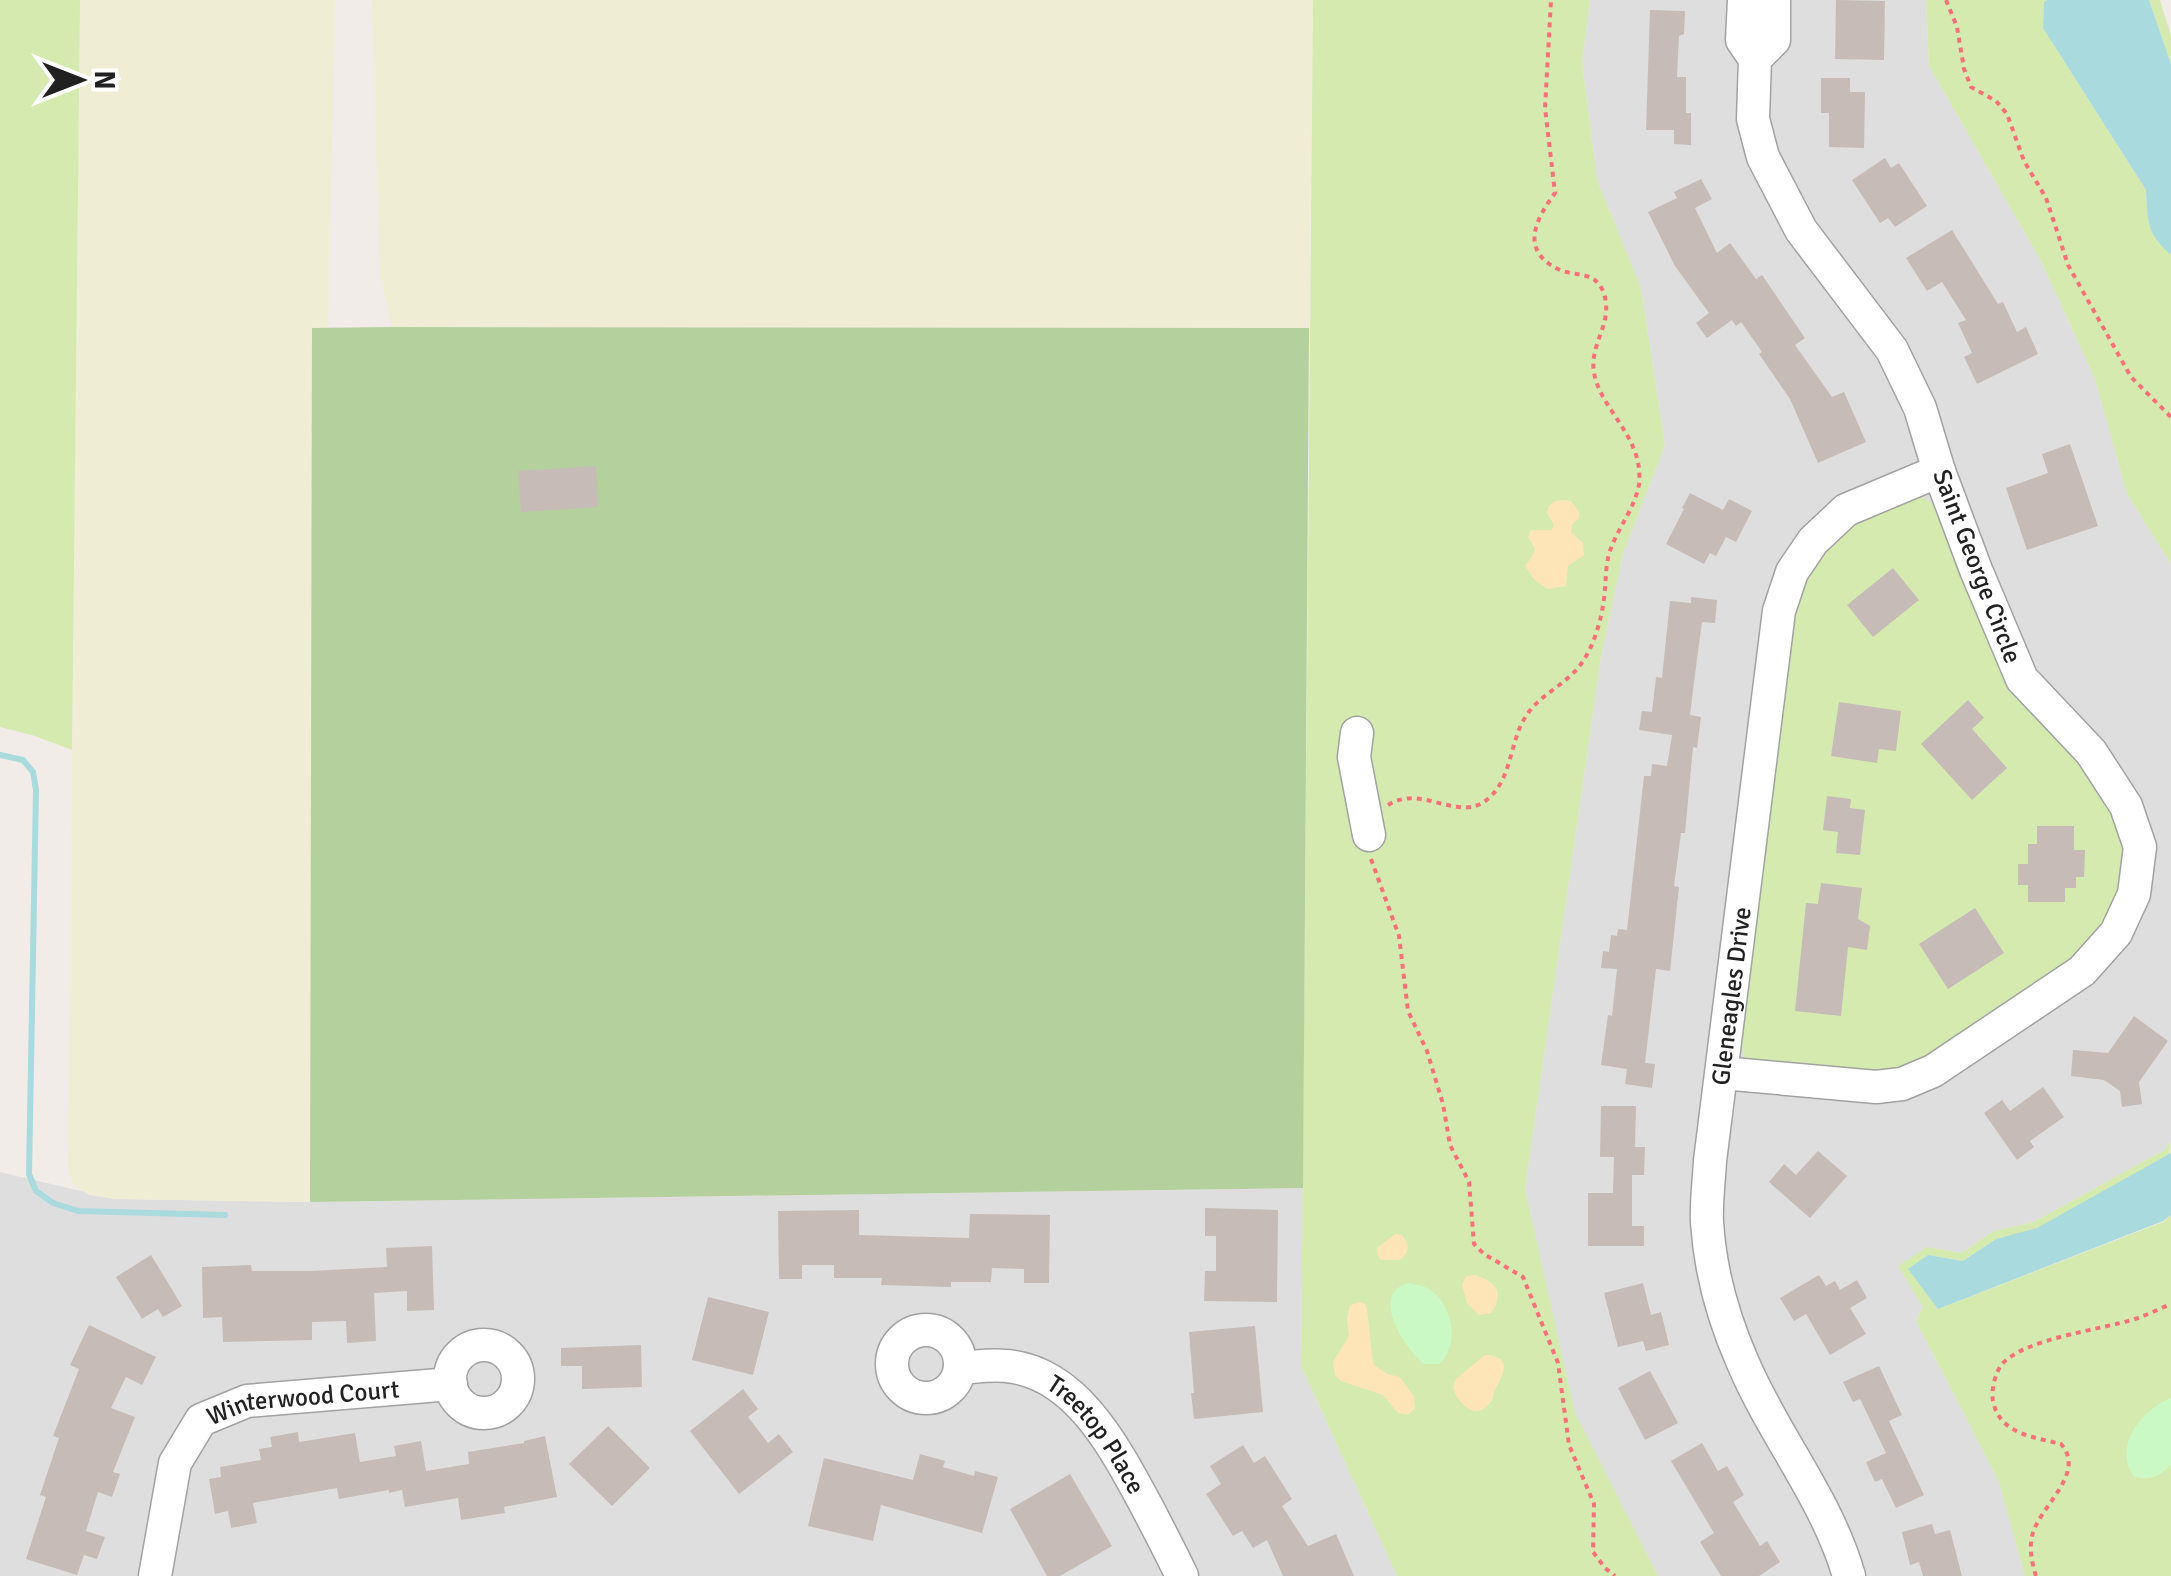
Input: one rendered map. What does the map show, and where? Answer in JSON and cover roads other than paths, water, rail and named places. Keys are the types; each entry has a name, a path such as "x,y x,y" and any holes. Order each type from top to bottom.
{"street":[{"name":"Saint George Circle","path":"1722,1072 1876,1087 1902,1084 1933,1071 2082,971 2116,934 2134,894 2140,847 2126,806 2092,752 2022,678 1976,570 1920,408 1892,350 1800,230 1763,157 1753,120 1755,59 1742,40 1744,0"},
{"name":"Saint George Circle","path":"1755,59 1774,40 1774,0"},
{"name":"Gleneagles Drive","path":"1848,1576 1830,1524 1743,1365 1725,1316 1707,1222 1710,1161 1779,611 1792,572 1813,540 1846,510 1940,471"},
{"path":"1356,733 1354,756 1369,835"},
{"name":"Treetop Place","path":"960,1368 1007,1366 1022,1370 1051,1382 1076,1400 1097,1423 1122,1462 1182,1576"},
{"name":"Winterwood Court","path":"156,1576 174,1463 200,1420 247,1401 450,1384"}],"water":[{"path":"2047,0 2149,0 2171,64 2171,255 2150,226 2146,190 2043,28"},
{"path":"2171,1153 2171,1215 2163,1221 1938,1309 1908,1269 1928,1255 1963,1261 1996,1239 2037,1228"}],"waterway":[{"path":"0,755 23,760 33,772 36,790 29,1174 36,1191 53,1203 78,1211 225,1215"}]}
